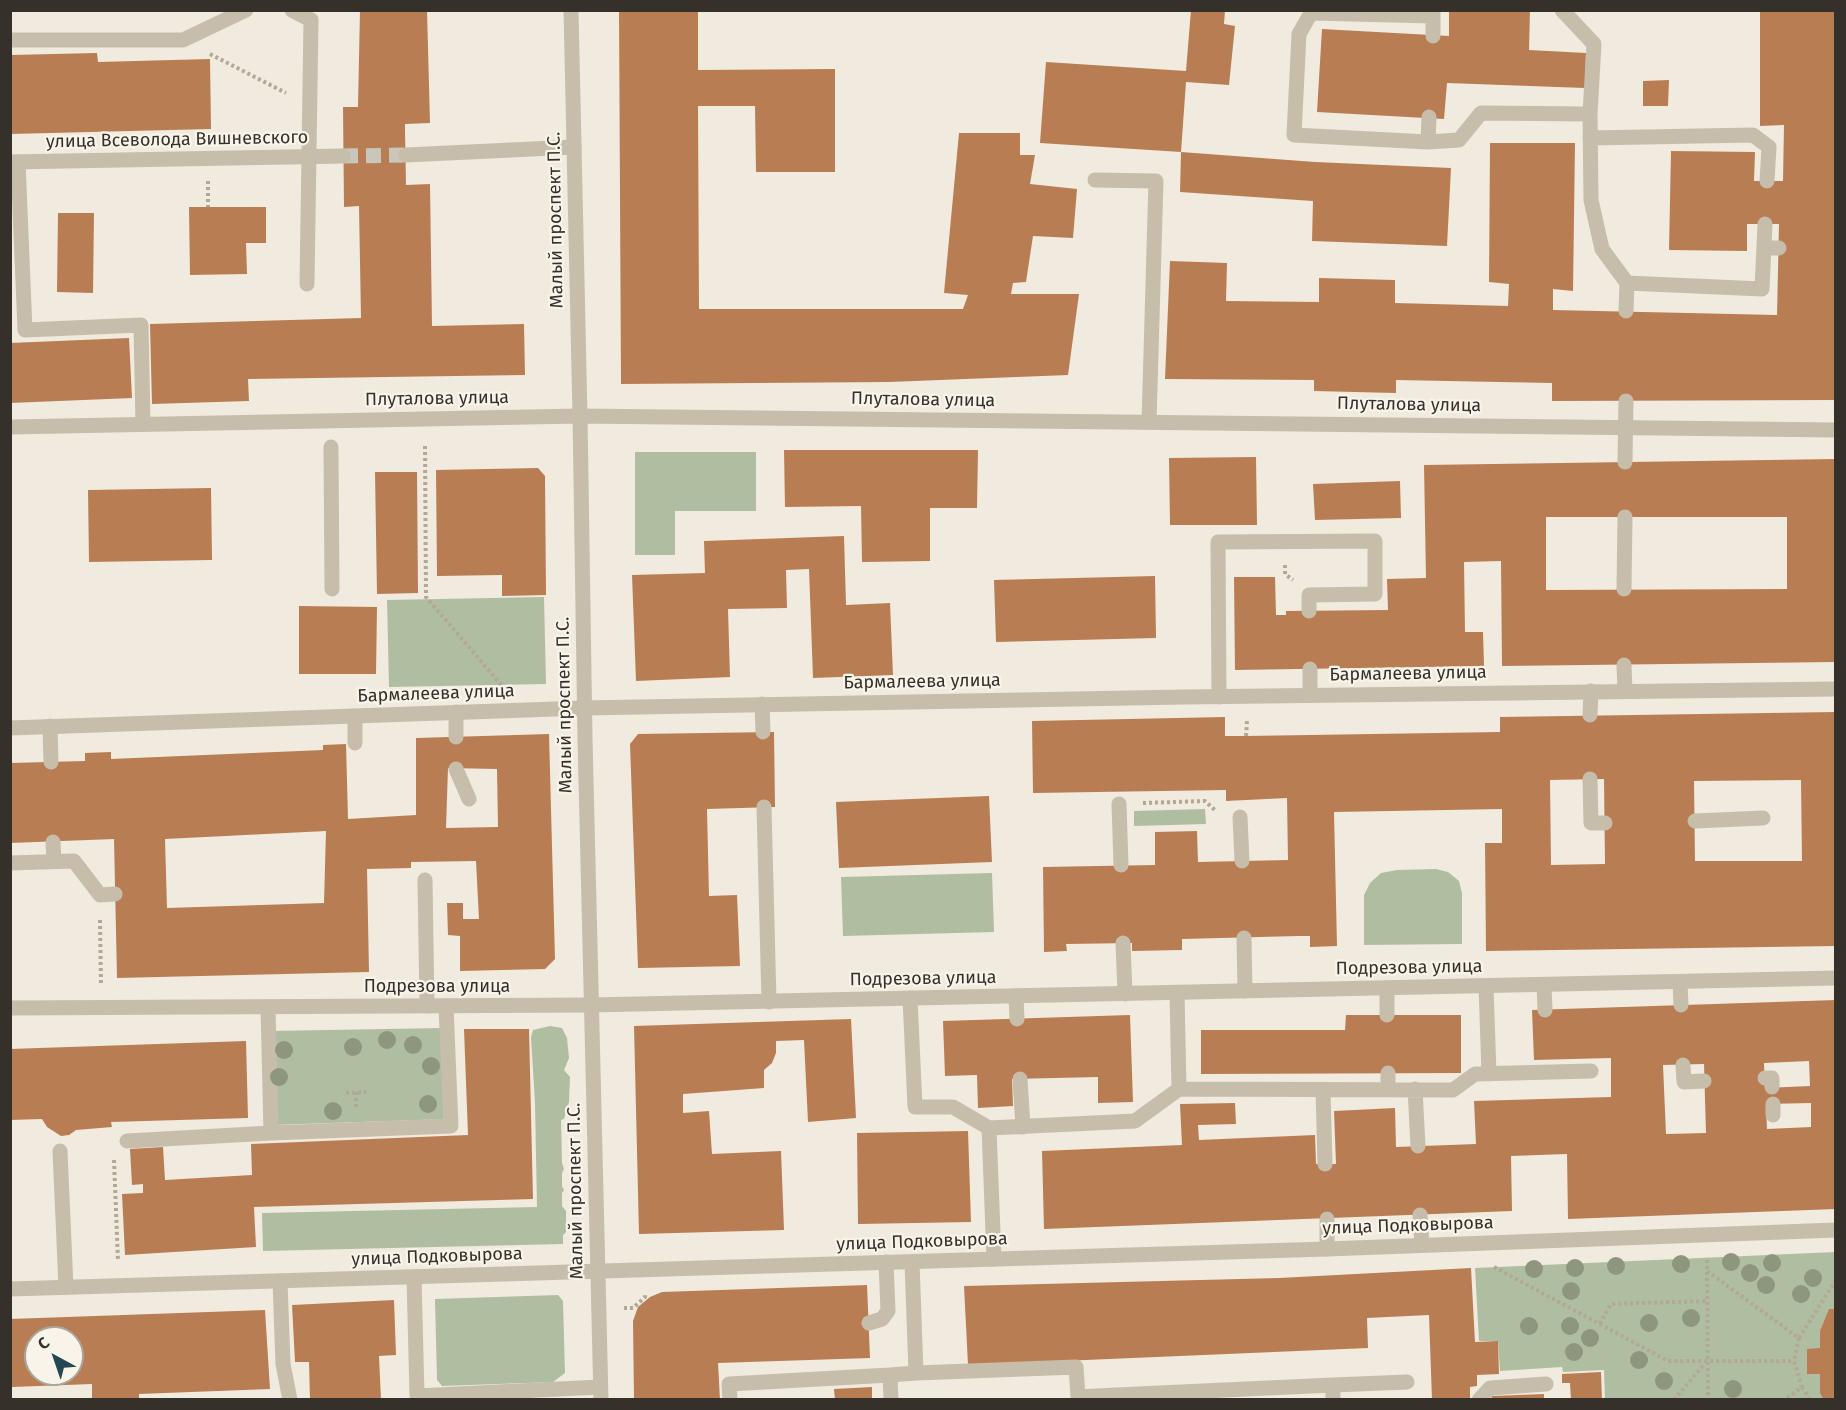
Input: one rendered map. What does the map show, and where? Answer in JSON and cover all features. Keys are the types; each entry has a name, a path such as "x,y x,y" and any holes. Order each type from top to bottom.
{"street":[{"path":"10,40 183,40 246,10"},
{"path":"292,10 310,20 307,284"},
{"name":"Малый проспект П.С.","path":"571,10 584,708 601,1394"},
{"path":"1562,10 1594,44 1590,114 1591,200 1602,249 1627,283 1626,311"},
{"path":"1433,36 1433,13 1311,12 1299,34 1294,135 1428,142 1459,140 1481,113 1590,114"},
{"path":"1428,142 1429,117"},
{"path":"1590,138 1753,135 1769,147 1767,181"},
{"path":"405,154 574,147"},
{"name":"улица Всеволода Вишневского","path":"14,162 344,156"},
{"path":"14,162 17,318 25,330 141,325 143,424"},
{"path":"1095,180 1156,181 1149,422"},
{"path":"1627,283 1762,289 1771,248 1765,224"},
{"path":"1626,401 1626,462"},
{"name":"Плуталова улица","path":"10,427 580,416 1836,430"},
{"path":"331,447 332,590"},
{"path":"1624,589 1625,517"},
{"path":"1220,697 1218,543 1375,541 1375,594 1309,595 1309,611"},
{"path":"1624,665 1624,691"},
{"path":"1310,669 1310,695"},
{"name":"Бармалеева улица","path":"10,728 584,708 1310,695 1836,689"},
{"path":"1590,715 1591,691"},
{"path":"762,705 763,732"},
{"path":"456,712 456,737"},
{"path":"355,716 355,743"},
{"path":"50,726 51,762"},
{"path":"456,769 469,799"},
{"path":"1590,779 1591,824 1605,824"},
{"path":"1119,804 1121,865"},
{"path":"764,807 769,1002"},
{"path":"1240,817 1242,861"},
{"path":"1695,821 1763,818"},
{"path":"53,842 54,861"},
{"path":"10,863 74,861 108,895"},
{"path":"426,880 427,1006"},
{"path":"1244,938 1245,991"},
{"path":"1123,943 1125,994"},
{"name":"Подрезова улица","path":"10,1008 591,1005 1836,978"},
{"path":"1680,982 1681,1005"},
{"path":"1544,985 1545,1010"},
{"path":"1486,986 1489,1074"},
{"path":"1387,988 1387,1015"},
{"path":"1177,993 1179,1089"},
{"path":"1016,996 1017,1018"},
{"path":"910,998 915,1107 953,1107 989,1128 1135,1121 1179,1089 1453,1090 1475,1074 1547,1066 1591,1071"},
{"path":"127,1141 451,1126 446,1006"},
{"path":"268,1007 271,1133"},
{"path":"1683,1065 1684,1082 1704,1081"},
{"path":"1388,1073 1388,1090"},
{"path":"1020,1079 1023,1127"},
{"path":"1415,1089 1418,1146"},
{"path":"1323,1090 1325,1164"},
{"path":"989,1128 994,1259"},
{"path":"60,1151 66,1287"},
{"path":"1420,1215 1422,1245"},
{"path":"1327,1219 1328,1249"},
{"name":"улица Подковырова","path":"10,1289 1328,1249 1836,1230"},
{"path":"869,1323 882,1319 888,1311 886,1262"},
{"path":"912,1262 916,1373"},
{"path":"414,1277 417,1396 601,1394"},
{"path":"280,1281 283,1364 290,1400"},
{"path":"730,1400 729,1384 916,1373 1076,1367 1078,1397 1333,1392 1407,1382"},
{"path":"890,1375 891,1400"},
{"path":"1479,1400 1490,1388 1546,1384"}],"path":[{"path":"183,40 309,104"},
{"path":"208,178 208,207"},
{"path":"425,446 426,597 506,691"},
{"path":"1285,542 1285,574 1309,595"},
{"path":"1246,736 1247,721"},
{"path":"1119,804 1205,801 1222,817 1240,817"},
{"path":"101,985 108,895"},
{"path":"346,1093 366,1092"},
{"path":"118,1262 114,1142 127,1141"},
{"path":"1707,1250 1708,1400"},
{"path":"1492,1265 1668,1361 1794,1362"},
{"path":"1707,1271 1799,1338"},
{"path":"1810,1400 1802,1387 1794,1362 1799,1338 1836,1280"},
{"path":"1600,1325 1611,1304 1707,1301"},
{"path":"624,1308 633,1308 639,1302 642,1304"},
{"path":"1674,1400 1707,1361"},
{"path":"1785,1400 1802,1387"}],"green space":[{"path":"635,452 756,452 756,511 675,511 675,555 635,555"},
{"path":"544,597 546,684 389,687 387,600"},
{"path":"1205,809 1206,824 1134,826 1134,811"},
{"path":"1436,869 1448,872 1459,881 1462,893 1462,944 1364,945 1364,895 1370,883 1381,873 1397,870"},
{"path":"992,873 994,932 843,936 841,877"},
{"path":"550,1026 562,1028 567,1038 569,1058 564,1070 570,1077 569,1102 564,1119 561,1120 564,1169 562,1206 566,1211 566,1232 563,1235 563,1244 263,1251 262,1213 537,1207 531,1037 533,1030"},
{"path":"444,1028 448,1119 273,1125 270,1031"},
{"path":"1835,1252 1835,1399 1605,1399 1604,1370 1563,1372 1562,1367 1500,1371 1498,1341 1479,1341 1475,1268"},
{"path":"558,1295 563,1301 565,1373 553,1382 442,1386 437,1380 435,1299"}],"building":[{"path":"360,10 427,10 430,123 405,124 405,130 406,185 430,184 432,326 524,324 525,375 248,379 249,401 152,404 150,324 361,318 359,206 344,207 343,107 358,107"},
{"path":"619,10 698,10 698,70 835,69 835,172 756,172 755,106 698,106 699,309 963,309 968,295 944,293 959,133 1020,133 1020,155 1035,155 1030,184 1077,189 1073,238 1033,236 1026,282 1013,283 1011,294 1079,294 1068,375 889,382 621,384"},
{"path":"1191,10 1225,10 1224,24 1235,26 1229,85 1186,82 1181,152 1040,143 1046,62 1186,71"},
{"path":"1449,10 1530,10 1529,50 1586,53 1585,88 1447,83 1444,119 1317,112 1322,29 1449,36"},
{"path":"1760,10 1836,10 1836,400 1552,401 1552,383 1396,380 1396,393 1314,391 1314,380 1165,379 1170,261 1227,263 1226,301 1319,302 1319,278 1395,280 1395,303 1508,306 1509,284 1489,282 1490,143 1575,143 1573,291 1553,289 1553,310 1777,315 1779,224 1747,224 1747,251 1669,250 1671,151 1755,152 1754,181 1783,181 1784,125 1760,126"},
{"path":"97,53 98,62 210,59 211,129 10,134 10,55"},
{"path":"1669,80 1668,106 1643,106 1643,81"},
{"path":"1181,152 1315,162 1451,168 1447,246 1312,241 1313,201 1180,192"},
{"path":"189,207 266,207 266,243 246,243 247,274 190,275"},
{"path":"58,213 94,213 93,293 57,292"},
{"path":"129,338 132,398 10,403 10,343"},
{"path":"784,450 978,450 977,508 930,508 930,561 862,562 861,506 785,507"},
{"path":"1256,457 1257,525 1170,525 1169,458"},
{"path":"1836,459 1836,662 1502,666 1501,561 1464,562 1465,632 1483,632 1484,666 1235,670 1234,577 1275,577 1276,615 1286,615 1286,611 1388,610 1387,579 1426,578 1424,465","holes":["1546,517 1787,517 1787,589 1546,590"]},
{"path":"538,468 545,476 546,595 502,596 502,575 437,576 436,470"},
{"path":"375,472 417,472 418,593 377,594"},
{"path":"1400,481 1401,518 1315,520 1313,484"},
{"path":"211,488 212,560 89,562 88,490"},
{"path":"844,536 846,605 890,603 893,675 813,678 809,569 786,570 787,608 728,609 730,677 636,681 632,575 705,573 704,541"},
{"path":"1155,576 1156,638 996,642 994,580"},
{"path":"299,606 377,607 376,674 299,674"},
{"path":"1836,712 1836,946 1486,951 1485,843 1502,843 1502,809 1334,812 1337,946 1310,947 1310,936 1298,936 1182,939 1182,950 1132,951 1132,943 1066,944 1067,951 1044,952 1043,867 1155,865 1155,832 1197,831 1198,862 1288,860 1287,798 1226,801 1226,790 1033,793 1032,721 1225,717 1225,736 1246,736 1500,732 1500,717","holes":["1604,779 1605,864 1551,865 1550,780","1801,780 1802,861 1695,861 1694,781"]},
{"path":"774,732 775,807 707,809 709,896 737,895 740,966 638,968 630,744 638,734"},
{"path":"549,734 555,959 545,969 460,971 460,936 448,935 447,903 463,903 463,919 479,919 476,861 411,862 411,868 367,869 369,972 117,978 114,839 10,843 10,763 85,761 85,753 111,752 111,759 323,750 323,745 346,744 348,819 416,815 416,738","holes":["448,768 497,769 498,827 446,828","326,831 324,903 167,908 165,839"]},
{"path":"989,796 992,862 839,868 836,802"},
{"path":"1836,1000 1836,1209 1568,1219 1567,1154 1511,1156 1512,1211 1044,1229 1042,1151 1182,1145 1180,1104 1235,1103 1236,1124 1198,1125 1199,1140 1315,1135 1316,1164 1336,1164 1334,1111 1395,1108 1396,1147 1476,1144 1474,1101 1611,1097 1611,1058 1534,1060 1532,1010","holes":["1809,1061 1810,1086 1765,1088 1764,1063","1704,1064 1706,1133 1666,1134 1663,1065","1811,1103 1811,1127 1767,1129 1766,1104"]},
{"path":"1130,1015 1133,1102 1098,1103 1098,1077 1012,1079 1013,1106 978,1108 977,1075 945,1076 943,1021"},
{"path":"1346,1015 1461,1015 1461,1073 1201,1074 1201,1030 1345,1030"},
{"path":"851,1019 856,1118 808,1122 804,1040 776,1041 776,1053 772,1063 764,1070 764,1088 683,1094 683,1113 709,1111 712,1154 781,1151 784,1230 639,1234 634,1026"},
{"path":"464,1029 529,1029 533,1199 254,1207 256,1247 125,1255 122,1194 143,1193 143,1184 132,1185 130,1149 163,1147 165,1180 252,1175 251,1144 468,1135"},
{"path":"246,1041 248,1118 111,1122 112,1127 76,1130 69,1135 61,1136 47,1127 42,1119 10,1120 10,1049"},
{"path":"968,1131 971,1222 858,1224 857,1133"},
{"path":"1471,1268 1475,1342 1498,1341 1499,1374 1477,1375 1477,1386 1470,1387 1470,1400 1432,1400 1429,1315 1367,1318 1368,1348 968,1365 964,1286 1279,1278"},
{"path":"867,1285 870,1358 718,1363 720,1400 634,1400 633,1321 638,1307 650,1297 662,1292"},
{"path":"394,1300 396,1355 379,1356 381,1400 310,1400 309,1362 295,1362 292,1305"},
{"path":"1829,1309 1836,1309 1836,1400 1824,1400 1820,1393 1820,1374 1807,1374 1807,1349 1820,1348 1820,1331"},
{"path":"265,1310 270,1389 139,1394 139,1400 92,1400 92,1384 84,1384 84,1326 24,1326 24,1386 39,1386 12,1387 10,1319"},
{"path":"1601,1372 1602,1400 1571,1400 1570,1383 1562,1383 1562,1374"},
{"path":"872,1387 872,1400 835,1400 834,1389"},
{"path":"1544,1394 1544,1400 1492,1400 1492,1396"}],"tunnel":[{"path":"343,156 406,155"}]}
